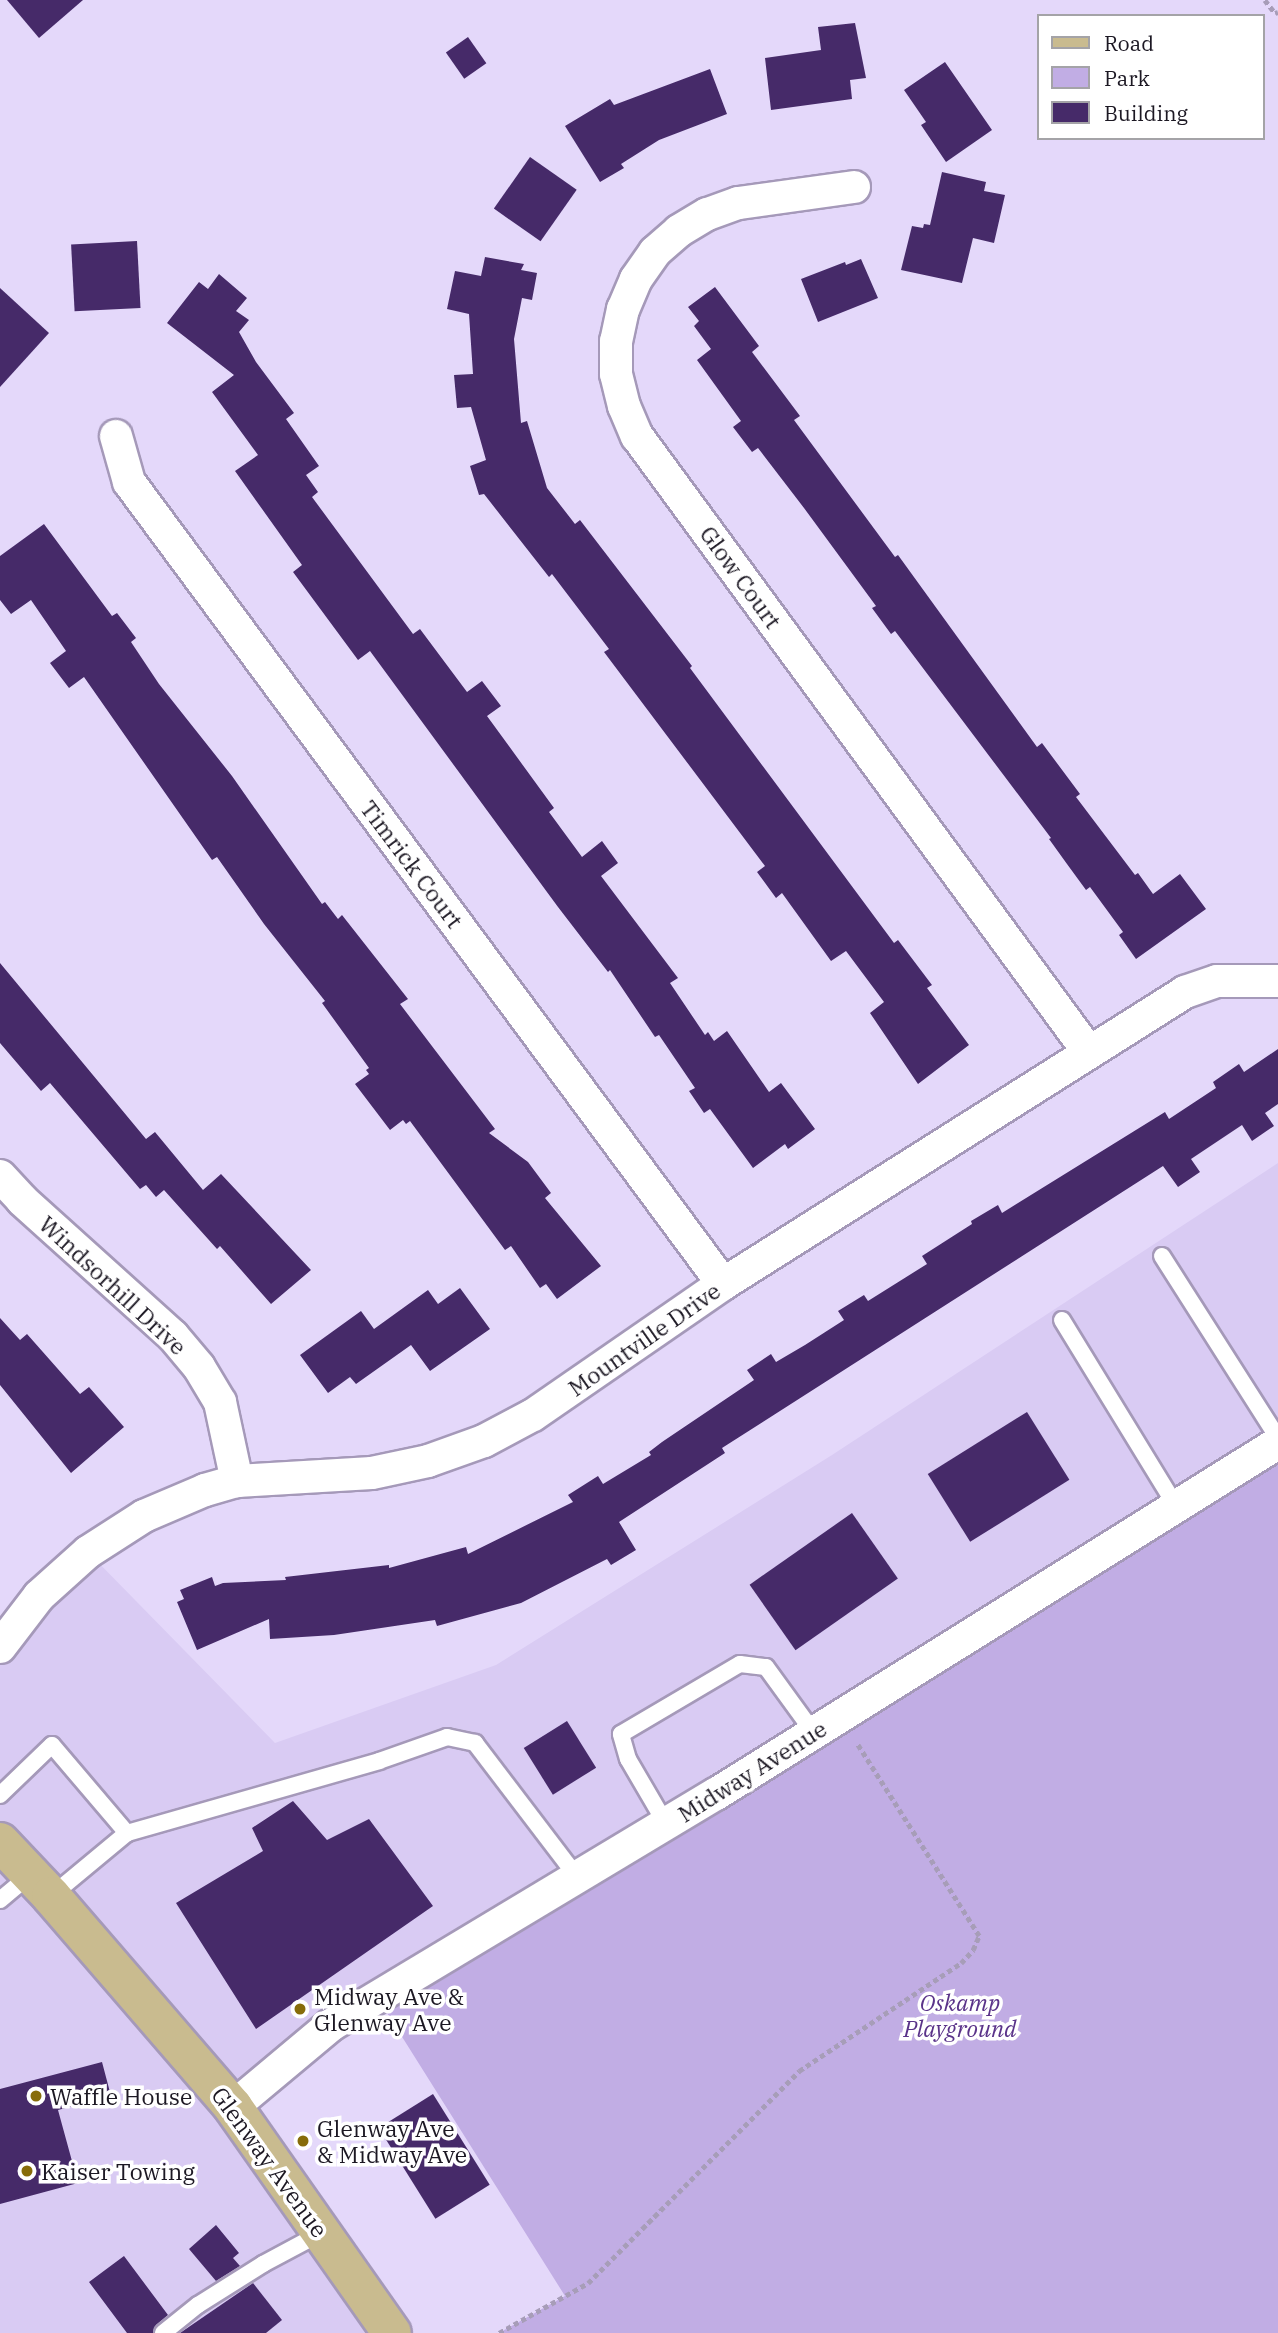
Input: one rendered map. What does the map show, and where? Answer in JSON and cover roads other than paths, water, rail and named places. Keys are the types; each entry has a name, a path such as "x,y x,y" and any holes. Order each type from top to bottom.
{"main road":[{"name":"Glenway Avenue","path":"0,1842 41,1885 233,2107 392,2333"}],"street":[{"name":"Glow Court","path":"854,187 738,203 707,214 678,230 654,252 636,279 623,309 616,341 616,363 624,406 637,436 1088,1051"},
{"name":"Timrick Court","path":"116,436 129,482 723,1283"},
{"name":"Mountville Drive","path":"0,1647 39,1596 88,1552 144,1516 205,1490 237,1481 372,1473 428,1461 484,1441 533,1415 723,1283 1185,992 1217,981 1278,981"},
{"name":"Windsorhill Drive","path":"0,1176 22,1200 173,1336 199,1367 220,1402 237,1481"},
{"name":"Midway Avenue","path":"233,2107 331,2025 666,1824 1278,1440"}],"lane":[{"path":"1162,1256 1278,1440"},
{"path":"1062,1320 1176,1506"},
{"path":"666,1824 628,1759 621,1734 740,1664 766,1667 826,1725"},
{"path":"0,1900 41,1885 127,1833 379,1761 447,1737 475,1743 577,1877"},
{"path":"0,1795 52,1745 127,1833"},
{"path":"163,2333 198,2305 321,2232"}],"place":[{"name":"Midway Ave & Glenway Ave","path":"300,2009"},
{"name":"Waffle House","path":"36,2096"},
{"name":"Glenway Ave & Midway Ave","path":"303,2141"},
{"name":"Kaiser Towing","path":"27,2171"}],"park label":[{"name":"Oskamp Playground","path":"960,2015"}]}
